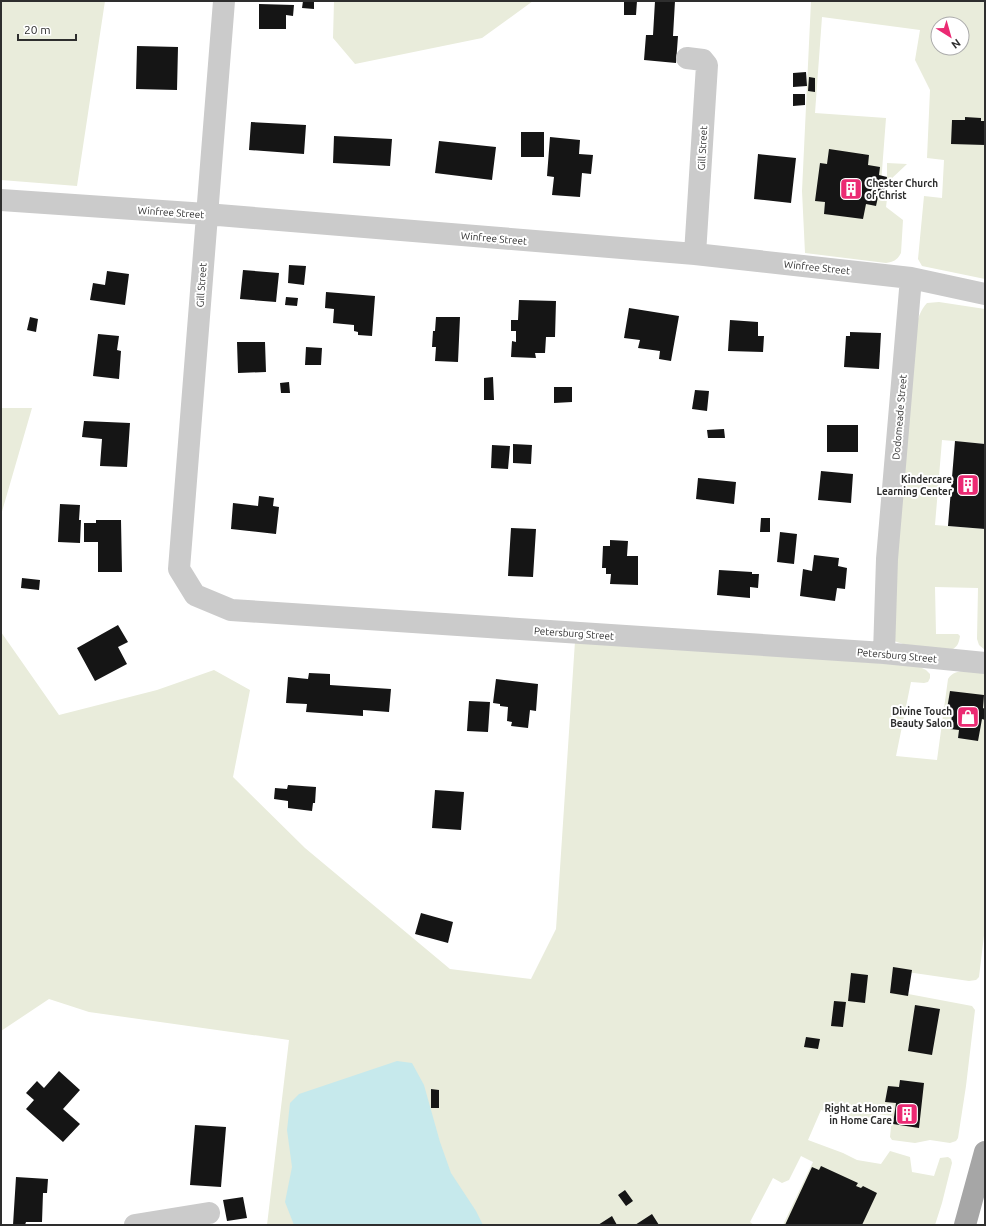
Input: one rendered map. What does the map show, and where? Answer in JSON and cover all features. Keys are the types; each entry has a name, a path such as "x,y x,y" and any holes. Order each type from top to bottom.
{"main road":[{"path":"964,1225 985,1152"}],"street":[{"name":"Gill Street","path":"179,569 224,1"},
{"name":"Gill Street","path":"687,58 703,60 707,65 695,254"},
{"name":"Winfree Street","path":"1,200 206,214 695,254 911,278 985,294"},
{"name":"Dodomeade Street","path":"884,653 887,559 911,278"},
{"name":"Petersburg Street","path":"179,569 195,595 231,610 884,653 985,663"},
{"path":"134,1225 209,1213"}],"green space":[{"path":"1,1 105,1 77,186 1,180"},
{"path":"334,1 533,1 482,38 355,64 333,38"},
{"path":"811,1 985,1 985,279 922,266 918,259 924,196 942,198 944,160 927,158 930,90 915,60 920,30 822,17 815,113 886,118 880,197 887,199 886,207 903,220 901,253 895,260 886,263 805,253 802,191"},
{"path":"887,163 907,164 889,181 887,181"},
{"path":"939,302 985,309 985,444 942,440 935,525 985,529 985,650 979,645 977,639 978,588 935,587 936,634 958,634 960,636 959,642 953,649 912,647 891,640 910,360 917,322 923,308 927,303"},
{"path":"1,408 32,408 1,515"},
{"path":"1,632 59,715 157,690 214,670 250,690 233,777 305,848 450,969 531,979 556,929 575,641 918,666 930,674 930,678 928,682 924,683 911,682 896,756 937,760 948,679 951,675 960,672 985,672 985,927 979,977 976,980 969,981 907,972 903,993 972,1006 975,1010 958,1138 956,1141 950,1143 930,1140 915,1143 892,1140 890,1137 892,1116 877,1114 875,1124 821,1110 808,1140 857,1160 881,1164 890,1151 910,1157 912,1172 934,1176 940,1158 948,1157 951,1159 952,1163 935,1225 783,1225 813,1162 801,1156 789,1180 782,1183 773,1178 750,1222 754,1225 267,1225 289,1040 89,1012 49,999 1,1031"}],"water":[{"path":"397,1061 412,1063 424,1085 440,1142 451,1173 476,1211 483,1225 294,1225 285,1202 292,1167 287,1130 290,1103 299,1094"}],"building":[{"path":"303,1 314,1 314,9 302,8"},
{"path":"624,1 637,1 636,15 624,15"},
{"path":"655,1 675,1 673,36 678,36 676,63 644,60 646,35 653,35"},
{"path":"259,4 294,5 293,16 286,15 286,29 259,29"},
{"path":"137,46 178,47 177,90 136,89"},
{"path":"806,72 807,86 793,87 793,73"},
{"path":"809,77 815,78 815,92 808,91"},
{"path":"793,94 805,94 805,105 793,106"},
{"path":"965,117 981,118 981,121 985,121 985,145 951,144 952,120 965,120"},
{"path":"251,122 306,125 304,154 249,150"},
{"path":"521,132 544,132 544,157 521,157"},
{"path":"334,136 392,139 390,166 333,163"},
{"path":"550,137 580,140 579,154 593,155 591,174 582,173 580,197 552,195 554,177 547,176"},
{"path":"439,141 496,147 492,180 435,173"},
{"name":"Chester Church of Christ","path":"829,149 869,155 868,165 880,167 879,175 887,177 884,198 878,197 876,206 866,204 863,219 824,214 825,202 815,201 820,163 827,164"},
{"path":"758,154 796,158 791,203 754,199"},
{"path":"289,265 306,266 304,285 288,283"},
{"path":"243,270 279,273 276,302 240,299"},
{"path":"107,271 129,274 125,305 90,300 93,283 105,285"},
{"path":"326,292 375,296 372,336 358,335 358,332 354,331 354,325 333,323 334,309 325,308"},
{"path":"286,297 298,298 297,306 285,305"},
{"path":"519,300 556,301 555,337 546,337 545,353 535,353 536,358 511,357 512,341 516,342 516,331 511,331 511,320 518,320"},
{"path":"629,308 679,316 671,361 659,359 660,351 638,348 640,340 624,338"},
{"path":"30,317 38,319 36,332 27,330"},
{"path":"436,317 460,317 458,362 435,361 436,347 432,347"},
{"path":"730,320 758,322 758,336 764,336 763,352 728,351"},
{"path":"850,332 881,333 879,369 844,367 846,336 850,336"},
{"path":"98,334 119,336 117,350 121,351 119,379 93,376"},
{"path":"237,342 265,342 266,372 238,373"},
{"path":"306,347 322,348 321,365 305,365"},
{"path":"493,377 494,400 484,400 484,378"},
{"path":"289,382 290,393 281,393 280,383"},
{"path":"554,387 572,387 572,402 554,403"},
{"path":"695,390 709,391 707,411 692,409"},
{"path":"84,421 130,423 127,467 100,466 102,439 82,437"},
{"path":"827,425 858,425 858,452 827,452"},
{"path":"724,429 725,438 708,438 707,430"},
{"name":"Kindercare Learning Center","path":"955,441 985,444 985,529 948,526"},
{"path":"513,444 532,445 531,464 513,463"},
{"path":"492,445 510,446 508,469 491,468"},
{"path":"821,471 853,474 851,503 818,500"},
{"path":"698,478 736,482 734,504 696,499"},
{"path":"259,496 274,498 273,506 279,507 276,534 231,529 233,503 258,506"},
{"path":"60,504 80,505 80,543 58,542"},
{"path":"761,518 770,518 770,532 760,532"},
{"path":"96,520 121,520 122,572 98,572 98,542 84,542 84,523 96,523"},
{"path":"511,528 536,529 533,577 508,576"},
{"path":"780,532 797,534 794,564 777,562"},
{"path":"610,540 628,541 627,556 638,556 638,585 610,584 611,574 606,574 606,568 602,568 603,546 610,546"},
{"path":"814,555 839,558 838,566 847,568 845,589 837,588 835,601 800,596 803,569 812,571"},
{"path":"719,570 752,572 752,574 759,574 758,588 750,587 750,598 717,595"},
{"path":"22,578 40,580 39,590 21,588"},
{"path":"118,625 128,642 118,647 127,664 95,681 77,648"},
{"path":"309,673 330,674 330,685 391,689 389,712 363,710 363,716 306,712 307,704 286,703 288,677 308,679"},
{"path":"496,679 538,684 536,711 530,710 528,728 511,726 512,722 507,721 508,707 493,703"},
{"name":"Divine Touch Beauty Salon","path":"950,691 984,695 983,708 985,709 985,720 982,719 978,741 958,738 959,730 950,729 952,715 946,715"},
{"path":"469,701 490,702 488,732 467,731"},
{"path":"288,785 316,787 315,803 313,803 312,811 288,808 288,801 274,799 275,788 287,789"},
{"path":"435,790 464,792 461,830 432,828"},
{"path":"421,913 453,922 448,943 415,934"},
{"path":"893,967 912,970 908,996 890,993"},
{"path":"851,973 868,975 865,1003 848,1001"},
{"path":"834,1001 846,1002 843,1027 831,1026"},
{"path":"915,1005 940,1009 932,1055 908,1051"},
{"path":"806,1037 820,1039 818,1049 804,1047"},
{"path":"59,1071 80,1090 63,1109 80,1124 63,1142 26,1109 34,1100 26,1093 37,1081 44,1088"},
{"name":"Right at Home in Home Care","path":"900,1080 924,1083 919,1128 893,1124 896,1103 885,1102 888,1086 899,1087"},
{"path":"431,1089 439,1090 439,1108 431,1108"},
{"path":"195,1125 226,1127 221,1187 190,1185"},
{"path":"821,1166 858,1183 856,1186 861,1188 863,1186 877,1193 862,1225 785,1225 812,1167 819,1170"},
{"path":"16,1177 48,1179 47,1193 43,1193 42,1222 26,1222 25,1225 13,1225"},
{"path":"625,1190 633,1201 626,1206 618,1195"},
{"path":"243,1197 247,1218 227,1221 223,1200"},
{"path":"652,1214 659,1225 635,1225"},
{"path":"612,1216 617,1225 598,1225"}],"place":[{"name":"Chester Church of Christ","path":"851,189"},
{"name":"Kindercare Learning Center","path":"968,485"},
{"name":"Divine Touch Beauty Salon","path":"968,717"},
{"name":"Right at Home in Home Care","path":"907,1114"}]}
